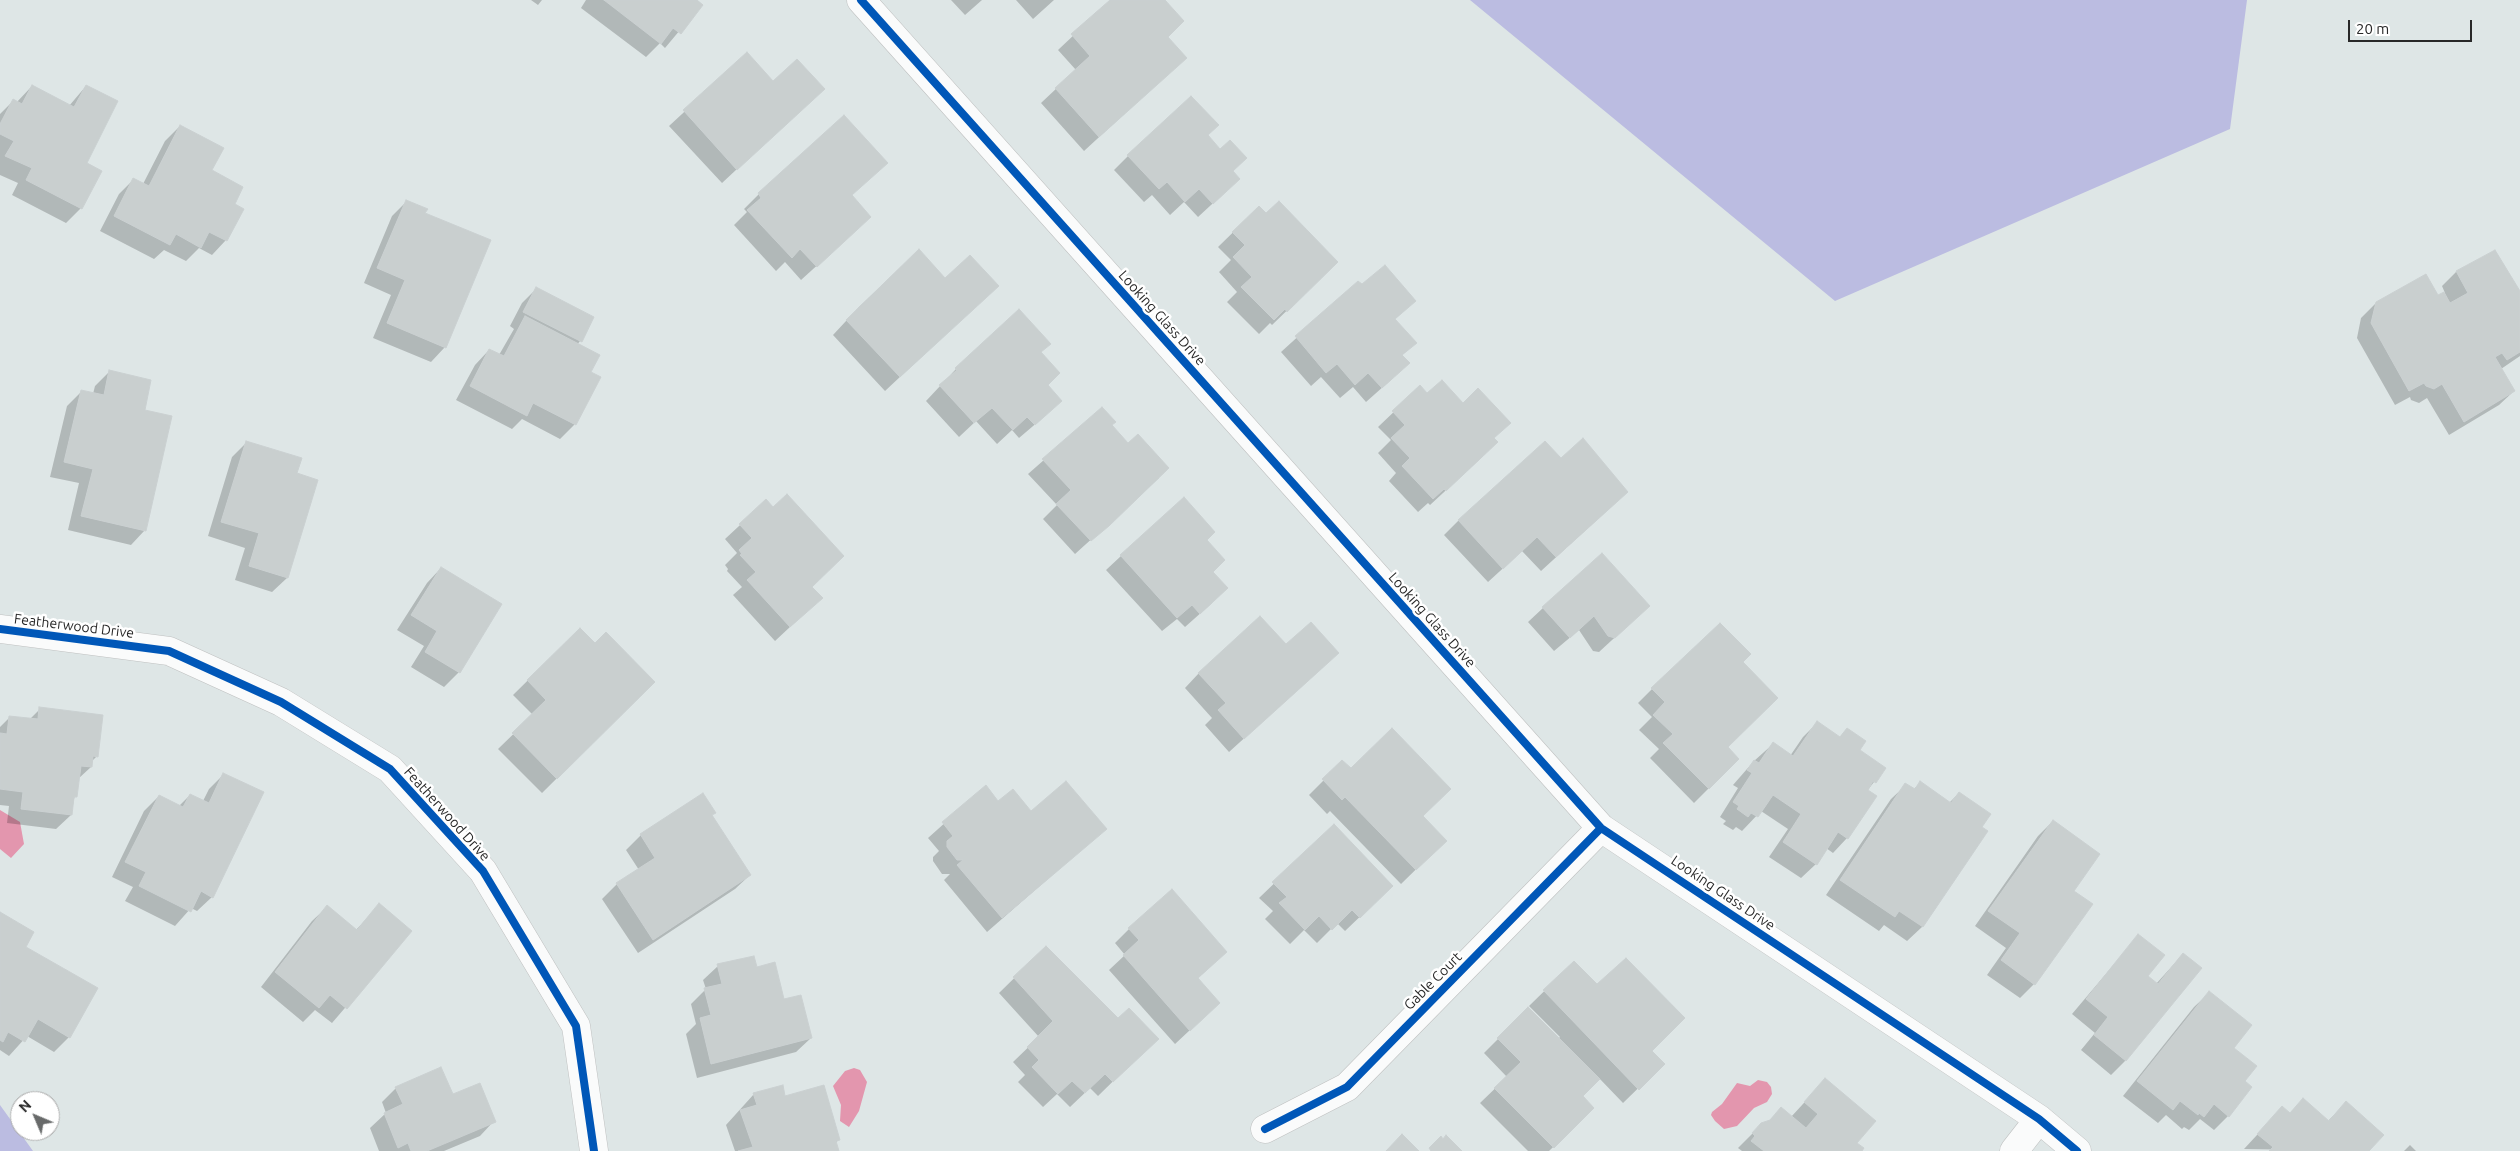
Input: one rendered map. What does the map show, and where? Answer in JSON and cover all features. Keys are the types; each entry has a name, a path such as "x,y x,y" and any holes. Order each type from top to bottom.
{"street":[{"name":"Looking Glass Drive","path":"861,0 1602,828 2039,1119 2077,1151"},
{"name":"Featherwood Drive","path":"0,629 169,651 281,702 390,769 483,871 576,1026 594,1151"},
{"name":"Gable Court","path":"1265,1129 1347,1087 1602,828"},
{"path":"2014,1151 2039,1119"}],"shaded area":[{"path":"1470,0 2247,0 2230,129 1835,301"},
{"path":"0,810 20,822 24,844 11,858 0,849"},
{"path":"854,1068 860,1070 867,1082 859,1111 849,1127 840,1121 841,1105 833,1086 845,1071"},
{"path":"1758,1080 1767,1082 1771,1087 1772,1094 1767,1102 1754,1108 1737,1126 1724,1129 1715,1121 1711,1115 1712,1112 1722,1104 1737,1083 1750,1086"},
{"path":"0,1105 10,1119 10,1141 26,1141 33,1151 0,1151"}],"building":[{"path":"604,0 697,0 703,5 681,34 673,28 661,44"},
{"path":"1110,0 1165,0 1184,21 1168,37 1187,58 1099,137 1055,88 1090,56 1071,34"},
{"path":"747,52 773,81 797,59 825,89 737,170 683,110"},
{"path":"32,85 74,107 86,85 118,101 87,163 102,171 82,209 26,180 32,168 5,156 14,141 0,134 0,124 13,99 22,104"},
{"path":"1191,96 1219,125 1208,135 1220,149 1230,140 1247,158 1233,171 1240,179 1213,204 1199,189 1185,202 1167,182 1159,189 1127,155"},
{"path":"844,115 888,163 852,195 871,217 817,267 800,249 792,258 747,210 761,198 758,193"},
{"path":"180,125 224,148 212,170 243,187 235,204 244,209 227,241 209,232 201,248 176,234 170,245 114,216 133,178 149,186"},
{"path":"406,200 428,209 425,213 491,240 446,348 387,323 405,280 377,268"},
{"path":"1279,201 1338,262 1287,312 1285,309 1274,320 1241,287 1252,277 1233,257 1245,245 1232,232 1259,206 1266,213"},
{"path":"919,249 945,278 970,255 999,286 900,377 846,320"},
{"path":"2495,250 2520,291 2520,352 2507,360 2502,353 2495,357 2515,391 2464,422 2442,384 2434,389 2426,386 2424,383 2409,391 2371,323 2376,302 2426,274 2438,295 2444,292 2450,303 2468,293 2456,271"},
{"path":"1385,265 1416,301 1395,319 1417,343 1402,355 1410,363 1382,388 1368,373 1355,385 1337,364 1326,373 1295,336 1358,281 1362,284"},
{"path":"536,287 594,317 582,342 523,312"},
{"path":"1019,309 1051,344 1041,352 1060,373 1048,385 1062,401 1035,425 1027,417 1013,430 992,408 974,423 939,385 957,370 955,368"},
{"path":"525,316 600,355 591,372 601,377 576,425 533,403 527,416 470,386 489,349 504,356"},
{"path":"109,370 151,380 145,410 172,416 146,531 81,516 93,469 64,462 81,390 104,395"},
{"path":"1442,380 1463,403 1478,388 1511,423 1494,438 1498,442 1446,491 1444,489 1433,499 1402,466 1410,458 1391,438 1405,425 1392,411 1420,385 1427,393"},
{"path":"1102,407 1116,422 1112,425 1128,443 1138,434 1169,468 1091,541 1056,504 1071,490 1042,459"},
{"path":"1583,438 1628,492 1556,557 1537,537 1503,569 1458,520 1545,441 1561,458"},
{"path":"246,441 302,458 297,473 318,480 288,578 249,566 259,533 221,522"},
{"path":"787,494 844,556 812,587 823,598 790,627 747,580 756,572 740,555 742,554 739,550 752,538 739,524 766,499 773,507"},
{"path":"1184,497 1215,532 1207,540 1225,560 1213,572 1228,588 1200,614 1192,605 1177,618 1120,555"},
{"path":"1602,553 1650,606 1615,638 1608,636 1594,616 1570,638 1542,607"},
{"path":"441,567 502,604 460,673 425,652 437,631 411,615"},
{"path":"1260,616 1286,644 1311,622 1339,653 1244,739 1218,710 1226,703 1198,673"},
{"path":"1720,623 1751,654 1743,662 1778,698 1728,747 1739,759 1709,789 1663,743 1673,734 1653,715 1665,702 1651,688"},
{"path":"580,628 595,643 606,632 655,682 557,779 512,733 546,700 527,680"},
{"path":"39,707 103,715 98,757 93,756 92,767 81,766 77,797 74,797 72,815 21,809 23,792 0,789 0,733 7,734 9,716 38,719"},
{"path":"1817,721 1840,737 1847,728 1866,741 1860,750 1886,768 1876,783 1873,781 1868,790 1877,796 1848,839 1838,832 1817,865 1783,842 1801,814 1773,795 1758,817 1751,813 1748,817 1737,809 1739,806 1733,802 1752,773 1747,770 1754,760 1759,763 1773,742 1793,756"},
{"path":"1392,728 1451,789 1423,816 1447,841 1416,870 1345,797 1342,800 1322,779 1342,760 1351,768"},
{"path":"223,773 264,792 213,898 201,891 191,912 139,886 146,872 125,862 159,795 183,807 190,794 209,803"},
{"path":"1066,781 1107,829 1002,918 957,865 963,860 957,860 947,847 947,841 953,836 942,822 986,785 998,801 1013,789 1031,811"},
{"path":"1920,781 1951,803 1959,792 1991,814 1982,827 1988,831 1923,927 1899,911 1895,917 1840,880 1905,783 1915,789"},
{"path":"703,793 716,813 712,815 751,875 653,940 616,883 655,858 640,834"},
{"path":"2053,820 2100,854 2074,891 2093,904 2035,985 2001,960 2020,933 1988,911"},
{"path":"1334,824 1393,886 1360,918 1352,910 1332,930 1319,916 1305,930 1279,903 1287,897 1272,882"},
{"path":"1172,889 1227,952 1198,978 1220,1003 1190,1031 1123,955 1139,940 1128,928"},
{"path":"379,903 412,931 347,1009 330,995 319,1008 275,972 327,905 357,930"},
{"path":"0,912 34,932 26,947 98,988 70,1038 38,1019 25,1042 8,1032 3,1042 0,1040"},
{"path":"2138,934 2165,955 2148,976 2158,984 2183,953 2202,968 2126,1061 2094,1035 2108,1017 2086,999"},
{"path":"1046,946 1118,1018 1129,1008 1159,1039 1113,1082 1105,1074 1085,1093 1072,1081 1058,1094 1032,1067 1039,1060 1027,1047 1053,1021 1013,977"},
{"path":"754,956 757,967 775,962 784,999 801,995 812,1038 711,1064 700,1018 711,1015 704,988 722,984 717,964"},
{"path":"1626,958 1685,1018 1652,1051 1665,1064 1639,1090 1543,990 1574,961 1597,984"},
{"path":"2209,991 2252,1025 2234,1048 2257,1066 2245,1081 2252,1087 2229,1117 2214,1104 2204,1117 2199,1113 2198,1115 2180,1101 2173,1110 2137,1081"},
{"path":"1528,1007 1600,1079 1583,1096 1594,1108 1554,1148 1494,1088 1521,1062 1497,1038"},
{"path":"441,1067 453,1094 480,1083 496,1122 427,1151 411,1151 408,1143 398,1148 384,1113 403,1104 395,1087"},
{"path":"1825,1078 1876,1121 1857,1143 1864,1148 1862,1151 1764,1151 1751,1141 1755,1136 1752,1133 1761,1123 1770,1120 1781,1107 1806,1128 1818,1114 1804,1102"},
{"path":"783,1085 785,1096 824,1085 840,1140 836,1141 839,1151 738,1151 753,1147 740,1110 757,1105 753,1093"},
{"path":"2303,1098 2329,1121 2346,1101 2384,1135 2369,1151 2269,1151 2273,1147 2257,1134 2282,1106 2290,1113"},
{"path":"1402,1134 1419,1151 1386,1151"},
{"path":"1446,1135 1462,1151 1431,1151 1429,1148 1441,1136 1443,1139"}],"cycle path":[{"path":"861,0 1601,828 2039,1119 2077,1151"},
{"path":"0,629 169,651 281,702 390,769 483,871 576,1026 594,1151"},
{"path":"1265,1129 1347,1087 1601,828"}]}
